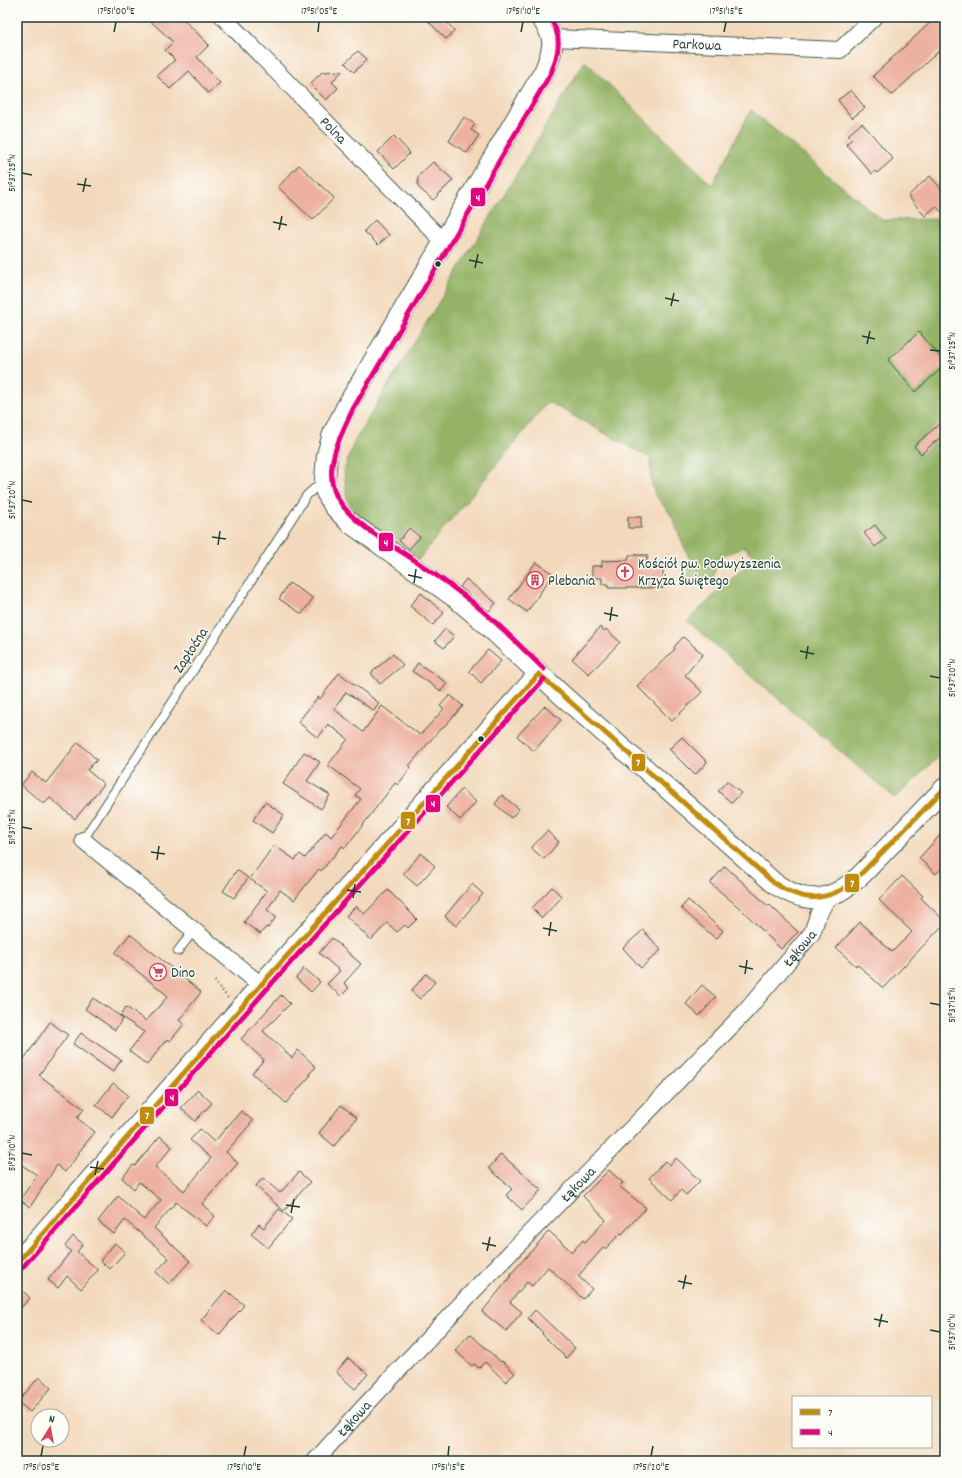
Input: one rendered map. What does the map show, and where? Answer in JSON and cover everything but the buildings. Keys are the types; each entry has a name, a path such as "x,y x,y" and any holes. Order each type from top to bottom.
{"street":[{"name":"Polna","path":"223,17 444,242"},
{"path":"540,17 549,27 553,38 551,55 545,70 346,406 333,434 327,455 324,479 326,492 334,506 349,522 456,598 481,619 539,674 774,883 785,891 817,898 828,897 839,893 862,874 945,788"},
{"name":"Parkowa","path":"553,38 840,50 874,17"},
{"path":"17,1263 261,985 539,674"},
{"path":"83,840 261,985"},
{"name":"Łąkowa","path":"315,1461 476,1288 746,1011 812,933 818,915 828,897"}],"lane":[{"name":"Zapłoćna","path":"83,840 307,495 324,479"},
{"path":"178,951 194,930"}],"path":[{"path":"215,981 238,1011"}],"green space":[{"path":"585,61 712,185 751,110 882,220 939,219 945,226 945,751 895,798 687,621 755,557 744,547 719,557 712,581 687,582 690,560 671,515 655,495 651,480 650,458 548,402 418,560 409,549 399,541 361,518 347,499 344,470 354,442"}],"transit line":[{"name":"4","path":"544,669 481,609 437,576 382,539 347,511 339,501 334,490 332,469 336,448 353,409 551,73 558,51 558,37 549,17"},
{"name":"7","path":"539,674 774,883 784,889 803,896 812,898 830,895 850,885 945,788"},
{"name":"7","path":"17,1263 261,985 539,674"},
{"name":"4","path":"22,1268 266,990 544,679"}],"place":[{"name":"Kościół pw. Podwyższenia Krzyża Świętego","path":"625,572"},
{"name":"Plebania","path":"535,580"},
{"name":"Dino","path":"158,972"}]}
